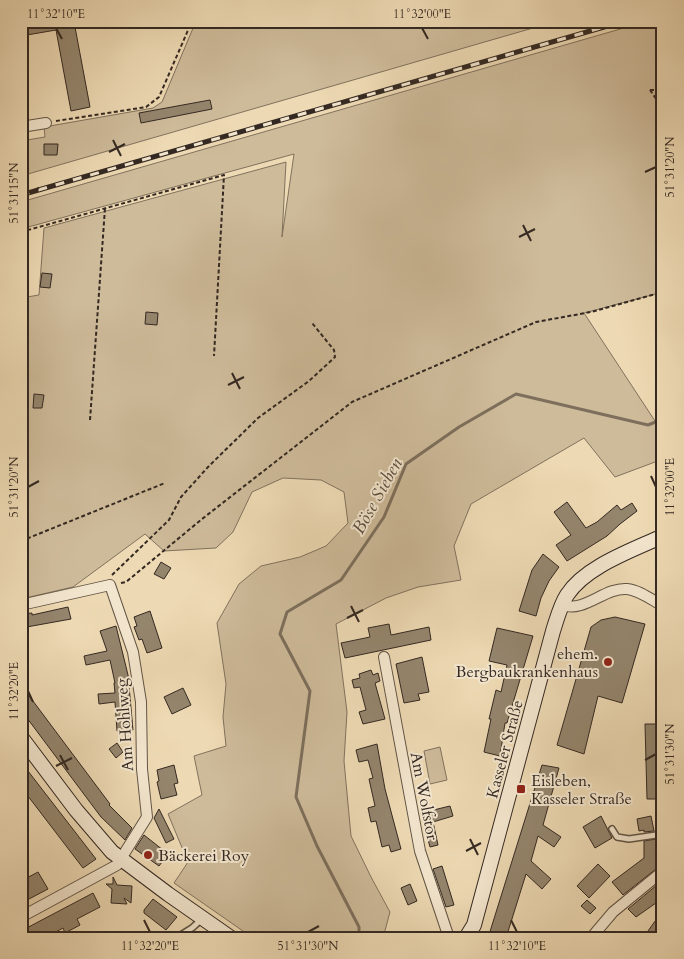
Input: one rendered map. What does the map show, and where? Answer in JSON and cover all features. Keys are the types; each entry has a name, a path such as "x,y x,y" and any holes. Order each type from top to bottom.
{"main road":[{"name":"Kasseler Straße","path":"468,937 474,925 553,631 562,605 570,591 586,576 618,557 663,536"},
{"path":"21,737 96,835 121,860 231,938"}],"street":[{"path":"21,127 46,123"},
{"path":"21,604 110,585"},
{"name":"Am Hohlweg","path":"110,585 133,652 140,693 142,769 147,816 121,860"},
{"path":"562,605 572,607 624,589 635,592 663,606"},
{"name":"Am Wolfstor","path":"384,657 420,851 449,938"},
{"path":"21,917 117,865 121,860"},
{"path":"591,938 612,912 663,871"}],"lane":[{"path":"612,830 617,837 629,839 663,834"},
{"path":"176,938 203,918"}],"path":[{"path":"46,123 146,107 159,96 192,21"},
{"path":"663,90 650,90 659,103 658,118 663,124"},
{"path":"21,232 224,175 214,356"},
{"path":"90,420 105,208"},
{"path":"312,323 334,350 335,357 309,382 258,418 208,467 181,497 169,520 112,574 110,585 126,582 352,402 536,322 591,312 663,292"},
{"path":"21,541 165,483"}],"shaded area":[{"path":"196,21 548,21 533,28 21,176 21,141 45,137 44,127 153,108 162,102"},
{"path":"648,21 663,21 663,292 584,313 655,421 663,418 663,459 615,477 584,438 471,504 454,546 461,580 418,587 386,598 336,624 347,712 344,761 351,836 390,912 383,938 253,938 174,883 188,862 168,814 202,795 194,756 226,746 223,717 226,684 217,623 239,584 261,566 300,557 326,546 348,523 344,492 321,480 283,478 252,492 233,532 216,548 164,551 145,534 73,587 21,599 21,298 39,295 44,228 286,162 282,237 294,154 21,229 21,202"},
{"path":"440,747 447,780 430,784 424,751"}],"building":[{"path":"21,21 39,21 39,25 55,21 81,21 81,27 75,27 90,107 71,111 56,30 21,36"},
{"path":"210,100 212,109 141,123 139,113"},
{"path":"44,144 58,144 57,155 44,155"},
{"path":"42,273 52,274 50,288 40,287"},
{"path":"146,312 158,313 157,325 145,324"},
{"path":"34,394 44,395 42,408 33,408"},
{"path":"567,502 586,528 597,522 617,505 621,510 632,503 637,511 607,536 567,561 556,545 571,535 554,512"},
{"path":"543,554 559,567 549,581 541,598 536,616 519,611 532,570"},
{"path":"161,562 171,568 164,579 154,574"},
{"path":"68,607 71,619 21,628 21,614 32,613 32,615"},
{"path":"150,611 162,648 147,653 142,639 139,640 134,627 137,626 134,617"},
{"name":"ehem. Bergbaukrankenhaus","path":"615,617 645,624 622,703 598,696 584,754 557,745 591,627 601,620"},
{"path":"389,624 391,635 429,627 431,640 345,658 341,643 370,637 368,628"},
{"path":"116,626 128,675 133,730 117,731 115,702 99,704 98,694 115,693 110,660 86,665 84,656 107,651 100,631"},
{"path":"497,628 533,636 507,723 505,723 500,756 484,752 496,690 501,692 507,665 489,661"},
{"path":"422,657 429,692 418,694 420,700 404,703 396,664"},
{"path":"371,670 373,675 378,673 380,681 375,683 385,719 363,724 359,712 366,710 360,687 354,688 352,680 360,678 359,674"},
{"path":"21,685 109,805 132,828 125,840 101,817 21,710"},
{"path":"183,688 191,705 172,714 164,697"},
{"path":"645,724 662,724 663,799 647,799"},
{"path":"117,743 123,752 116,758 109,749"},
{"path":"377,744 385,789 401,849 391,852 389,845 382,847 376,821 371,822 368,808 375,806 369,779 373,778 368,760 359,762 356,750"},
{"path":"21,762 96,859 83,868 21,787"},
{"path":"174,765 178,783 174,784 177,795 161,799 157,782 159,781 157,770"},
{"path":"542,765 559,768 543,825 561,837 554,847 538,836 531,861 551,879 542,889 526,874 506,938 488,938"},
{"path":"450,806 453,816 433,822 438,845 430,847 421,813"},
{"path":"159,809 174,839 166,843 154,818"},
{"path":"601,816 612,838 595,848 583,827"},
{"path":"651,816 654,831 639,831 637,819"},
{"path":"144,835 168,854 159,866 135,849"},
{"path":"656,839 656,841 660,841 661,865 623,895 612,882 644,858 644,841"},
{"path":"598,864 610,876 589,898 577,886"},
{"path":"442,866 454,905 446,907 433,869"},
{"path":"38,872 48,889 29,899 21,885 21,881"},
{"path":"113,877 117,885 132,886 131,903 124,898 127,904 111,903 112,889 106,884 113,884"},
{"path":"663,880 663,898 636,917 628,909"},
{"path":"410,884 417,901 408,905 401,888"},
{"path":"93,893 100,907 77,919 80,925 65,933 63,928 45,938 21,938 21,931"},
{"path":"153,899 177,917 166,930 144,913 144,910"},
{"path":"587,900 596,908 590,914 581,906"},
{"path":"663,910 663,930 658,938 643,938"}],"waterway":[{"name":"Böse Sieben","path":"359,938 359,927 317,846 296,797 310,691 280,634 287,612 341,580 384,517 406,464 459,427 516,394 648,425 663,419"}],"railway":[{"path":"21,195 625,21"}],"place":[{"name":"ehem. Bergbaukrankenhaus","path":"608,662"},
{"name":"Eisleben, Kasseler Straße","path":"521,789"},
{"name":"Bäckerei Roy","path":"148,855"}]}
